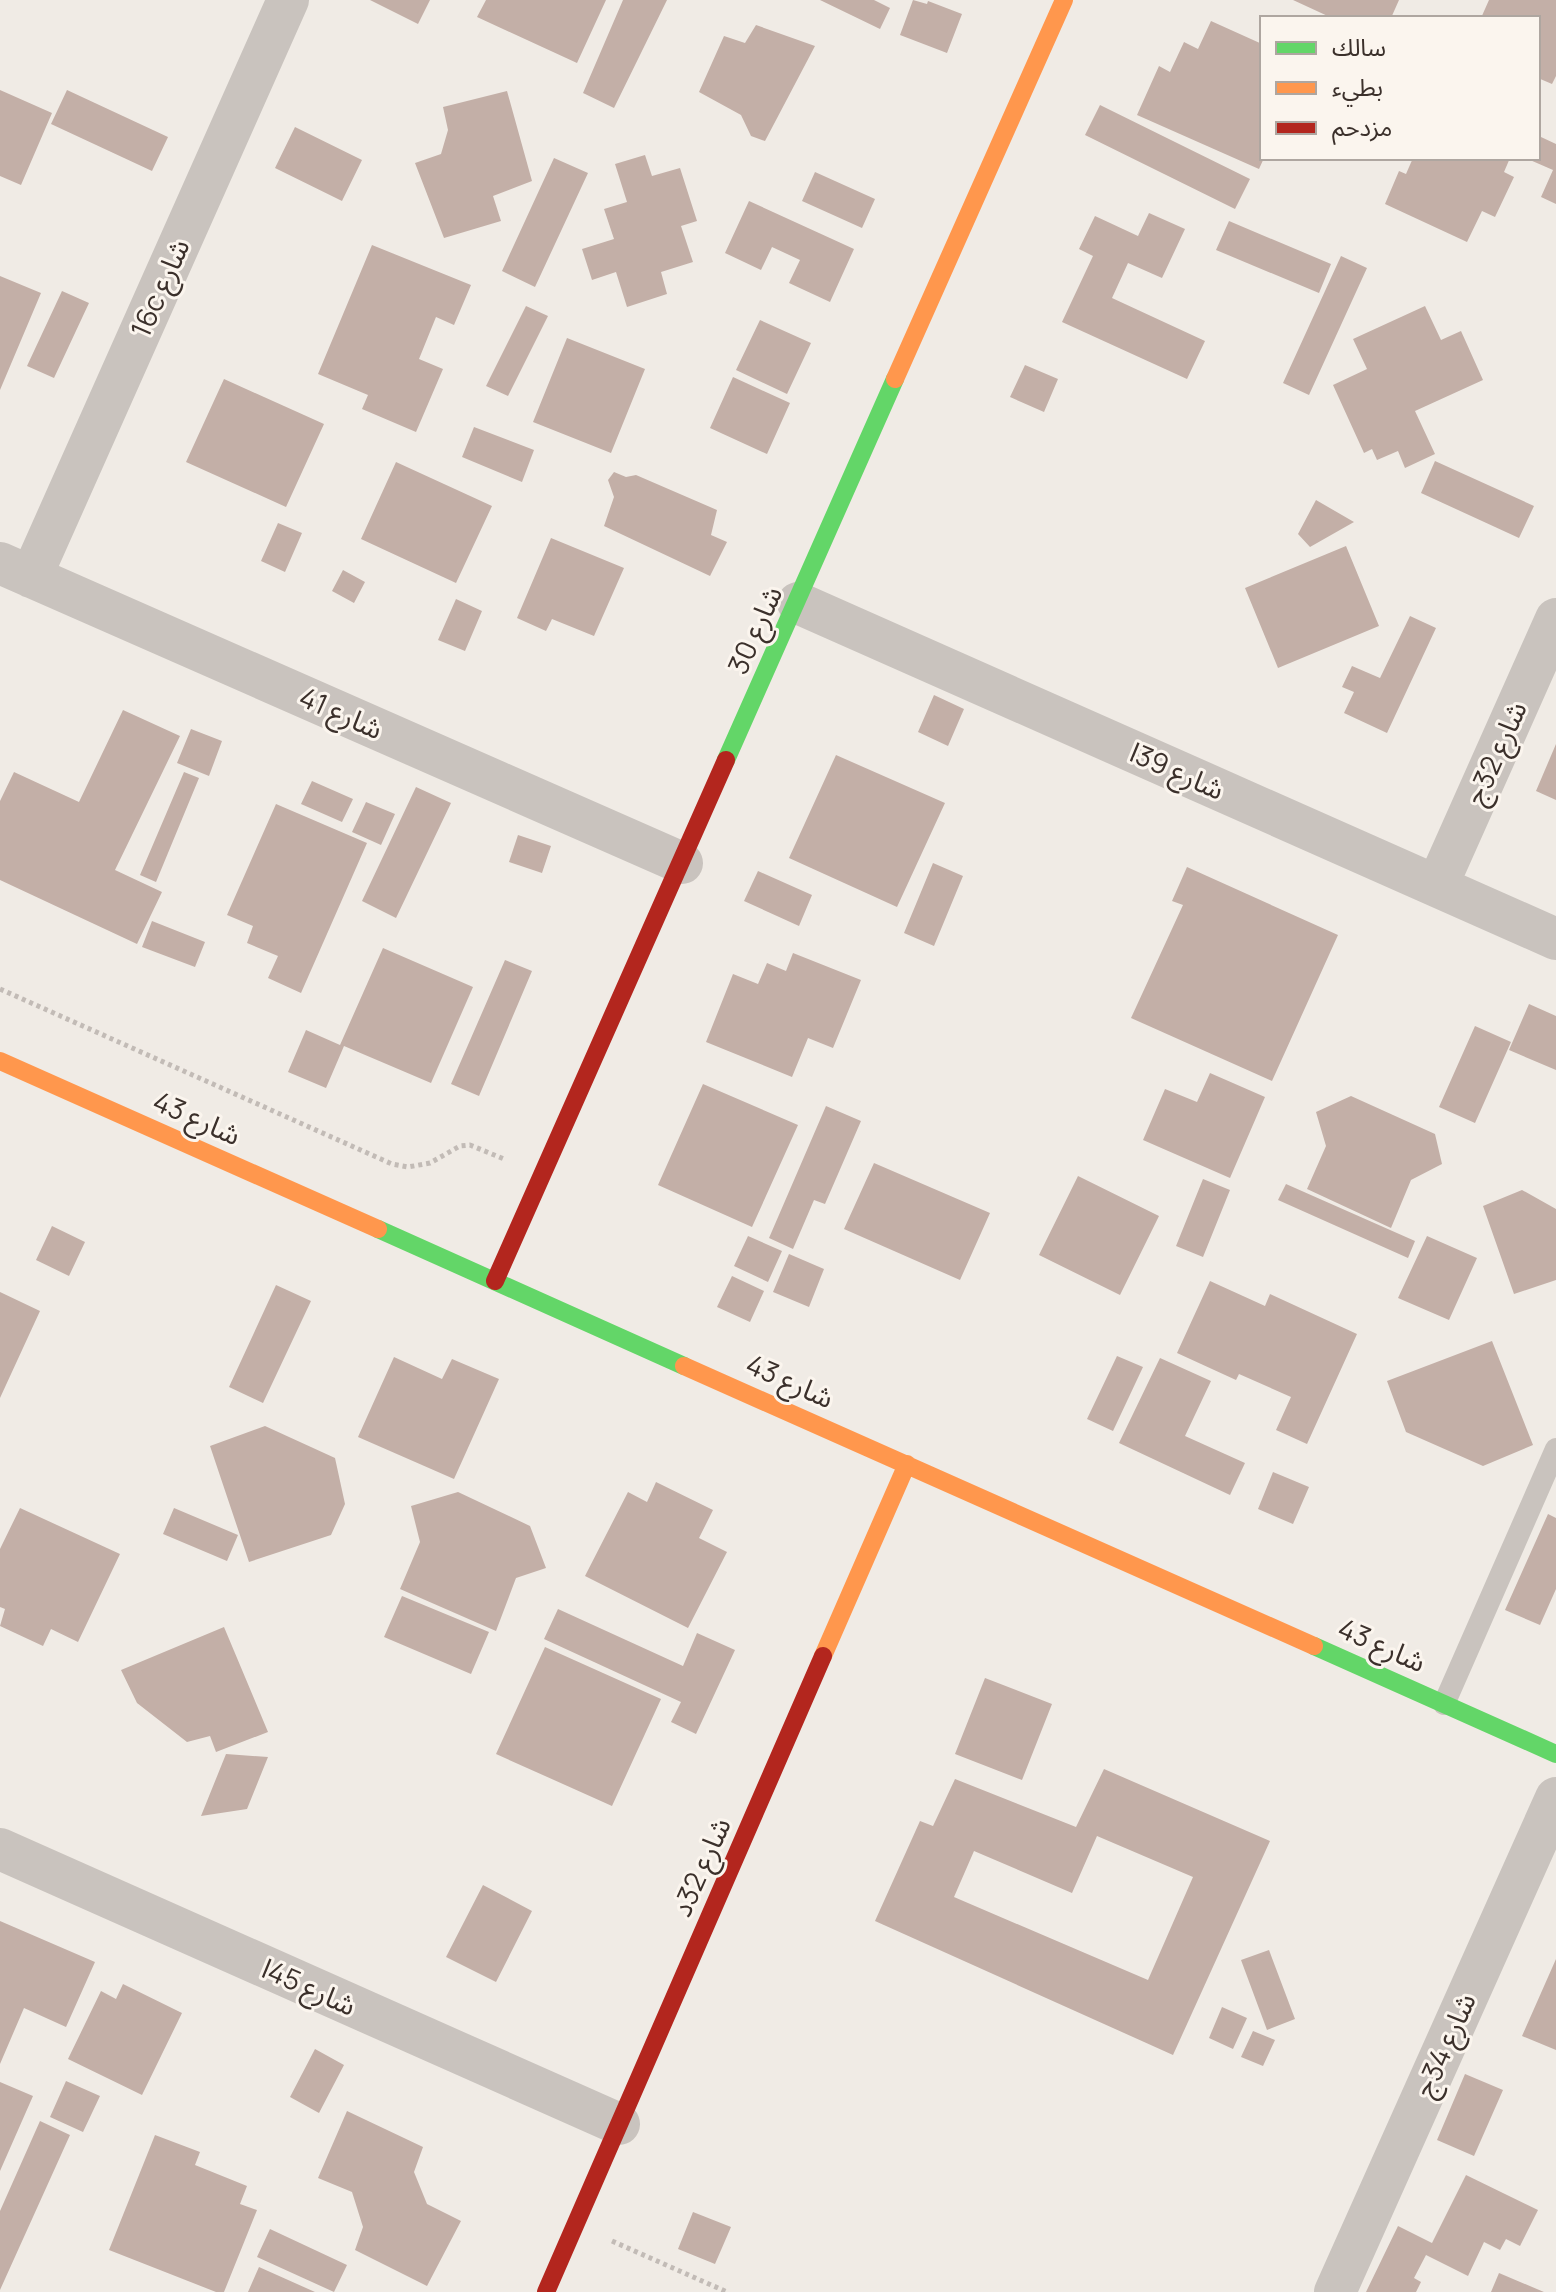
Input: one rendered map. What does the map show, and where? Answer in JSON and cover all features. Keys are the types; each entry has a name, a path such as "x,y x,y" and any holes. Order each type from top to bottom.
{"street":[{"name":"16c شارع","path":"16,570 288,0"},
{"name":"شارع 30","path":"495,1281 1064,0"},
{"name":"شارع 41","path":"16,570 682,863"},
{"name":"شارع 39ا","path":"798,603 1556,939"},
{"name":"شارع 32ج","path":"1437,886 1556,619"},
{"name":"شارع 43","path":"0,1061 1556,1754"},
{"name":"شارع 32د","path":"546,2292 907,1464"},
{"name":"شارع 34ج","path":"1335,2292 1556,1798"},
{"name":"شارع 45ا","path":"0,1849 619,2124"}],"lane":[{"path":"1444,1704 1556,1449"}],"path":[{"path":"0,989 372,1157 408,1167 430,1163 460,1146 470,1145 542,1174"},
{"path":"575,2224 727,2292"}],"building":[{"path":"370,0 430,0 418,24"},
{"path":"486,0 606,0 577,63 477,17"},
{"path":"623,0 667,0 614,108 583,93"},
{"path":"820,0 874,0 890,8 880,29"},
{"path":"913,0 927,4 928,1 962,14 947,53 900,35"},
{"path":"1293,0 1399,0 1392,16 1328,16"},
{"path":"1489,0 1556,0 1556,76 1552,84 1540,79 1540,16 1482,16"},
{"path":"1211,21 1260,43 1260,160 1263,160 1259,169 1137,115 1159,66 1170,72 1184,42 1198,49"},
{"path":"756,25 815,46 765,141 751,136 741,115 699,92 724,36 745,43"},
{"path":"0,90 52,113 21,185 0,176"},
{"path":"67,90 168,137 152,171 51,124"},
{"path":"507,91 532,181 493,196 501,221 444,238 415,163 441,154 448,130 443,107"},
{"path":"1100,105 1250,179 1235,209 1085,135"},
{"path":"295,127 362,160 342,201 275,168"},
{"path":"1541,137 1556,144 1556,204 1541,197 1553,170 1530,160 1540,160"},
{"path":"645,155 652,176 680,168 697,221 681,226 693,262 661,272 667,294 627,307 616,272 592,280 582,249 614,239 604,209 627,202 615,164"},
{"path":"554,158 588,173 535,287 502,271"},
{"path":"1412,160 1509,160 1504,172 1514,177 1495,217 1482,211 1467,242 1385,204 1399,171 1406,174"},
{"path":"815,172 875,199 862,228 802,201"},
{"path":"749,201 854,249 830,302 789,283 800,260 772,247 761,270 725,253"},
{"path":"1149,213 1185,229 1162,278 1128,263 1112,298 1205,341 1187,379 1062,322 1093,256 1079,249 1095,216 1138,236"},
{"path":"1229,221 1331,264 1319,293 1216,250"},
{"path":"372,245 471,285 454,325 436,317 419,359 443,369 416,432 362,409 368,395 318,374"},
{"path":"1341,256 1367,268 1309,395 1283,383"},
{"path":"0,276 41,293 0,390"},
{"path":"62,291 89,303 54,378 27,366"},
{"path":"526,306 548,316 508,396 486,386"},
{"path":"1425,306 1441,340 1461,331 1483,380 1415,411 1435,454 1405,468 1398,451 1377,460 1372,449 1364,453 1333,385 1367,369 1353,339"},
{"path":"760,320 811,343 787,394 736,370"},
{"path":"567,338 645,369 611,453 533,422"},
{"path":"1025,365 1058,379 1044,412 1010,397"},
{"path":"733,377 790,403 767,454 710,428"},
{"path":"224,379 324,424 286,507 186,462"},
{"path":"474,427 534,450 522,482 462,457"},
{"path":"1435,461 1534,506 1519,538 1421,493"},
{"path":"396,462 492,506 456,583 361,539"},
{"path":"614,472 626,477 636,475 717,510 711,535 727,542 710,576 604,526 614,497 608,480"},
{"path":"1316,500 1354,522 1310,547 1298,534"},
{"path":"278,523 302,533 285,572 261,561"},
{"path":"551,538 624,568 594,636 552,619 546,631 517,618"},
{"path":"1346,546 1379,626 1278,668 1245,588"},
{"path":"343,570 365,582 354,603 332,591"},
{"path":"456,599 482,611 465,651 438,640"},
{"path":"1410,616 1436,628 1387,733 1344,713 1354,692 1342,687 1352,666 1380,678"},
{"path":"934,695 964,709 948,746 918,732"},
{"path":"123,710 180,736 115,870 162,892 137,944 0,880 0,801 14,772 79,802"},
{"path":"191,729 222,741 209,776 177,763"},
{"path":"1556,744 1556,800 1536,791"},
{"path":"836,755 945,803 897,907 789,858"},
{"path":"184,772 199,778 156,882 140,875"},
{"path":"312,781 353,799 342,822 301,804"},
{"path":"416,787 451,803 396,918 362,901"},
{"path":"366,802 395,814 381,845 352,832"},
{"path":"276,804 367,843 301,993 268,978 278,956 247,943 253,926 227,915"},
{"path":"518,835 551,846 542,873 509,862"},
{"path":"933,863 963,876 934,946 904,933"},
{"path":"1187,867 1338,935 1272,1081 1131,1018 1183,905 1172,901"},
{"path":"758,871 812,895 799,926 744,901"},
{"path":"152,921 205,942 195,967 142,947"},
{"path":"383,948 473,987 431,1083 344,1046 326,1088 288,1072 306,1030 340,1045"},
{"path":"793,953 861,980 833,1048 808,1038 792,1077 706,1042 733,974 758,984 767,963 786,971"},
{"path":"505,960 532,971 479,1096 451,1084"},
{"path":"1529,1004 1556,1016 1556,1070 1509,1050"},
{"path":"1475,1026 1511,1042 1475,1123 1439,1107"},
{"path":"1210,1073 1265,1097 1230,1178 1143,1140 1165,1089 1197,1102"},
{"path":"703,1084 798,1125 752,1227 658,1185"},
{"path":"1351,1096 1435,1134 1442,1164 1411,1180 1391,1228 1307,1189 1326,1146 1316,1112"},
{"path":"826,1106 861,1121 825,1204 814,1200 793,1249 769,1238"},
{"path":"874,1163 990,1213 960,1280 844,1229"},
{"path":"1078,1176 1159,1216 1120,1295 1039,1255"},
{"path":"1203,1179 1230,1190 1203,1257 1176,1246"},
{"path":"1286,1184 1415,1241 1408,1258 1278,1200"},
{"path":"1522,1190 1556,1209 1556,1280 1514,1294 1483,1206"},
{"path":"52,1226 85,1242 69,1276 36,1260"},
{"path":"748,1236 782,1251 768,1282 734,1266"},
{"path":"1427,1236 1477,1258 1449,1320 1398,1298"},
{"path":"789,1254 824,1269 809,1307 773,1292"},
{"path":"732,1276 764,1291 750,1322 717,1307"},
{"path":"1210,1281 1265,1306 1270,1294 1357,1334 1307,1444 1276,1430 1291,1397 1239,1374 1236,1380 1177,1353"},
{"path":"276,1285 311,1301 263,1403 229,1387"},
{"path":"0,1292 40,1311 0,1398"},
{"path":"1492,1341 1533,1445 1483,1466 1406,1432 1387,1381"},
{"path":"1117,1356 1143,1367 1113,1431 1087,1419"},
{"path":"394,1357 442,1379 452,1359 499,1379 454,1479 358,1437"},
{"path":"1160,1358 1211,1381 1185,1436 1245,1463 1230,1495 1119,1443"},
{"path":"265,1426 335,1458 345,1504 331,1535 249,1562 210,1446"},
{"path":"1273,1472 1309,1487 1293,1524 1258,1509"},
{"path":"656,1482 713,1510 699,1538 727,1552 688,1628 585,1576 628,1492 647,1502"},
{"path":"458,1492 530,1526 546,1568 516,1578 496,1631 400,1589 420,1542 411,1506"},
{"path":"20,1508 120,1554 78,1642 51,1629 43,1646 0,1626 5,1609 0,1607 0,1549"},
{"path":"174,1508 238,1535 227,1561 163,1534"},
{"path":"1548,1514 1556,1518 1556,1589 1540,1625 1505,1610"},
{"path":"402,1596 489,1632 471,1674 384,1637"},
{"path":"558,1609 683,1666 697,1633 735,1650 696,1734 671,1722 681,1702 544,1639"},
{"path":"224,1627 268,1732 216,1752 210,1736 187,1742 137,1703 121,1670"},
{"path":"545,1647 661,1699 612,1806 496,1754"},
{"path":"985,1678 1052,1704 1022,1780 955,1754"},
{"path":"226,1754 268,1757 247,1809 201,1816"},
{"path":"1104,1769 1270,1841 1173,2055 875,1921 920,1821 933,1826 955,1779 1076,1827","holes":["1097,1836 1193,1877 1148,1980 954,1897 974,1851 1072,1893"]},
{"path":"483,1885 532,1911 496,1982 446,1957"},
{"path":"0,1921 95,1962 66,2027 24,2008 0,2064"},
{"path":"1269,1950 1295,2019 1267,2030 1241,1960"},
{"path":"1556,1959 1556,2050 1522,2036"},
{"path":"123,1984 182,2013 142,2095 68,2059 101,1991 116,1999"},
{"path":"1222,2007 1247,2018 1233,2049 1209,2038"},
{"path":"1253,2031 1275,2040 1263,2066 1241,2057"},
{"path":"315,2049 344,2065 319,2113 290,2097"},
{"path":"1465,2074 1503,2090 1474,2156 1437,2140"},
{"path":"66,2081 100,2096 83,2132 50,2117"},
{"path":"0,2082 33,2096 0,2171"},
{"path":"347,2111 423,2147 414,2172 427,2204 461,2221 427,2286 355,2250 363,2227 352,2192 318,2178"},
{"path":"40,2121 70,2135 0,2290 0,2211"},
{"path":"155,2135 200,2152 195,2165 247,2186 240,2204 257,2210 224,2292 216,2292 109,2250"},
{"path":"1466,2175 1538,2210 1520,2246 1506,2239 1500,2250 1484,2242 1468,2276 1426,2255 1414,2278 1421,2282 1416,2292 1366,2292 1398,2226 1432,2243"},
{"path":"693,2212 731,2227 715,2264 678,2249"},
{"path":"270,2229 347,2265 334,2292 257,2257"},
{"path":"259,2267 315,2292 248,2292"},
{"path":"1499,2273 1544,2292 1491,2292"}],"traffic: fast":[{"path":"726,760 895,379"},
{"path":"378,1229 684,1366"},
{"path":"1314,1646 1556,1754"}],"traffic: slow":[{"path":"895,379 1064,0"},
{"path":"0,1061 378,1229"},
{"path":"684,1366 1314,1646"},
{"path":"823,1656 907,1464"}],"traffic: jam":[{"path":"495,1281 726,760"},
{"path":"546,2292 823,1656"}]}
